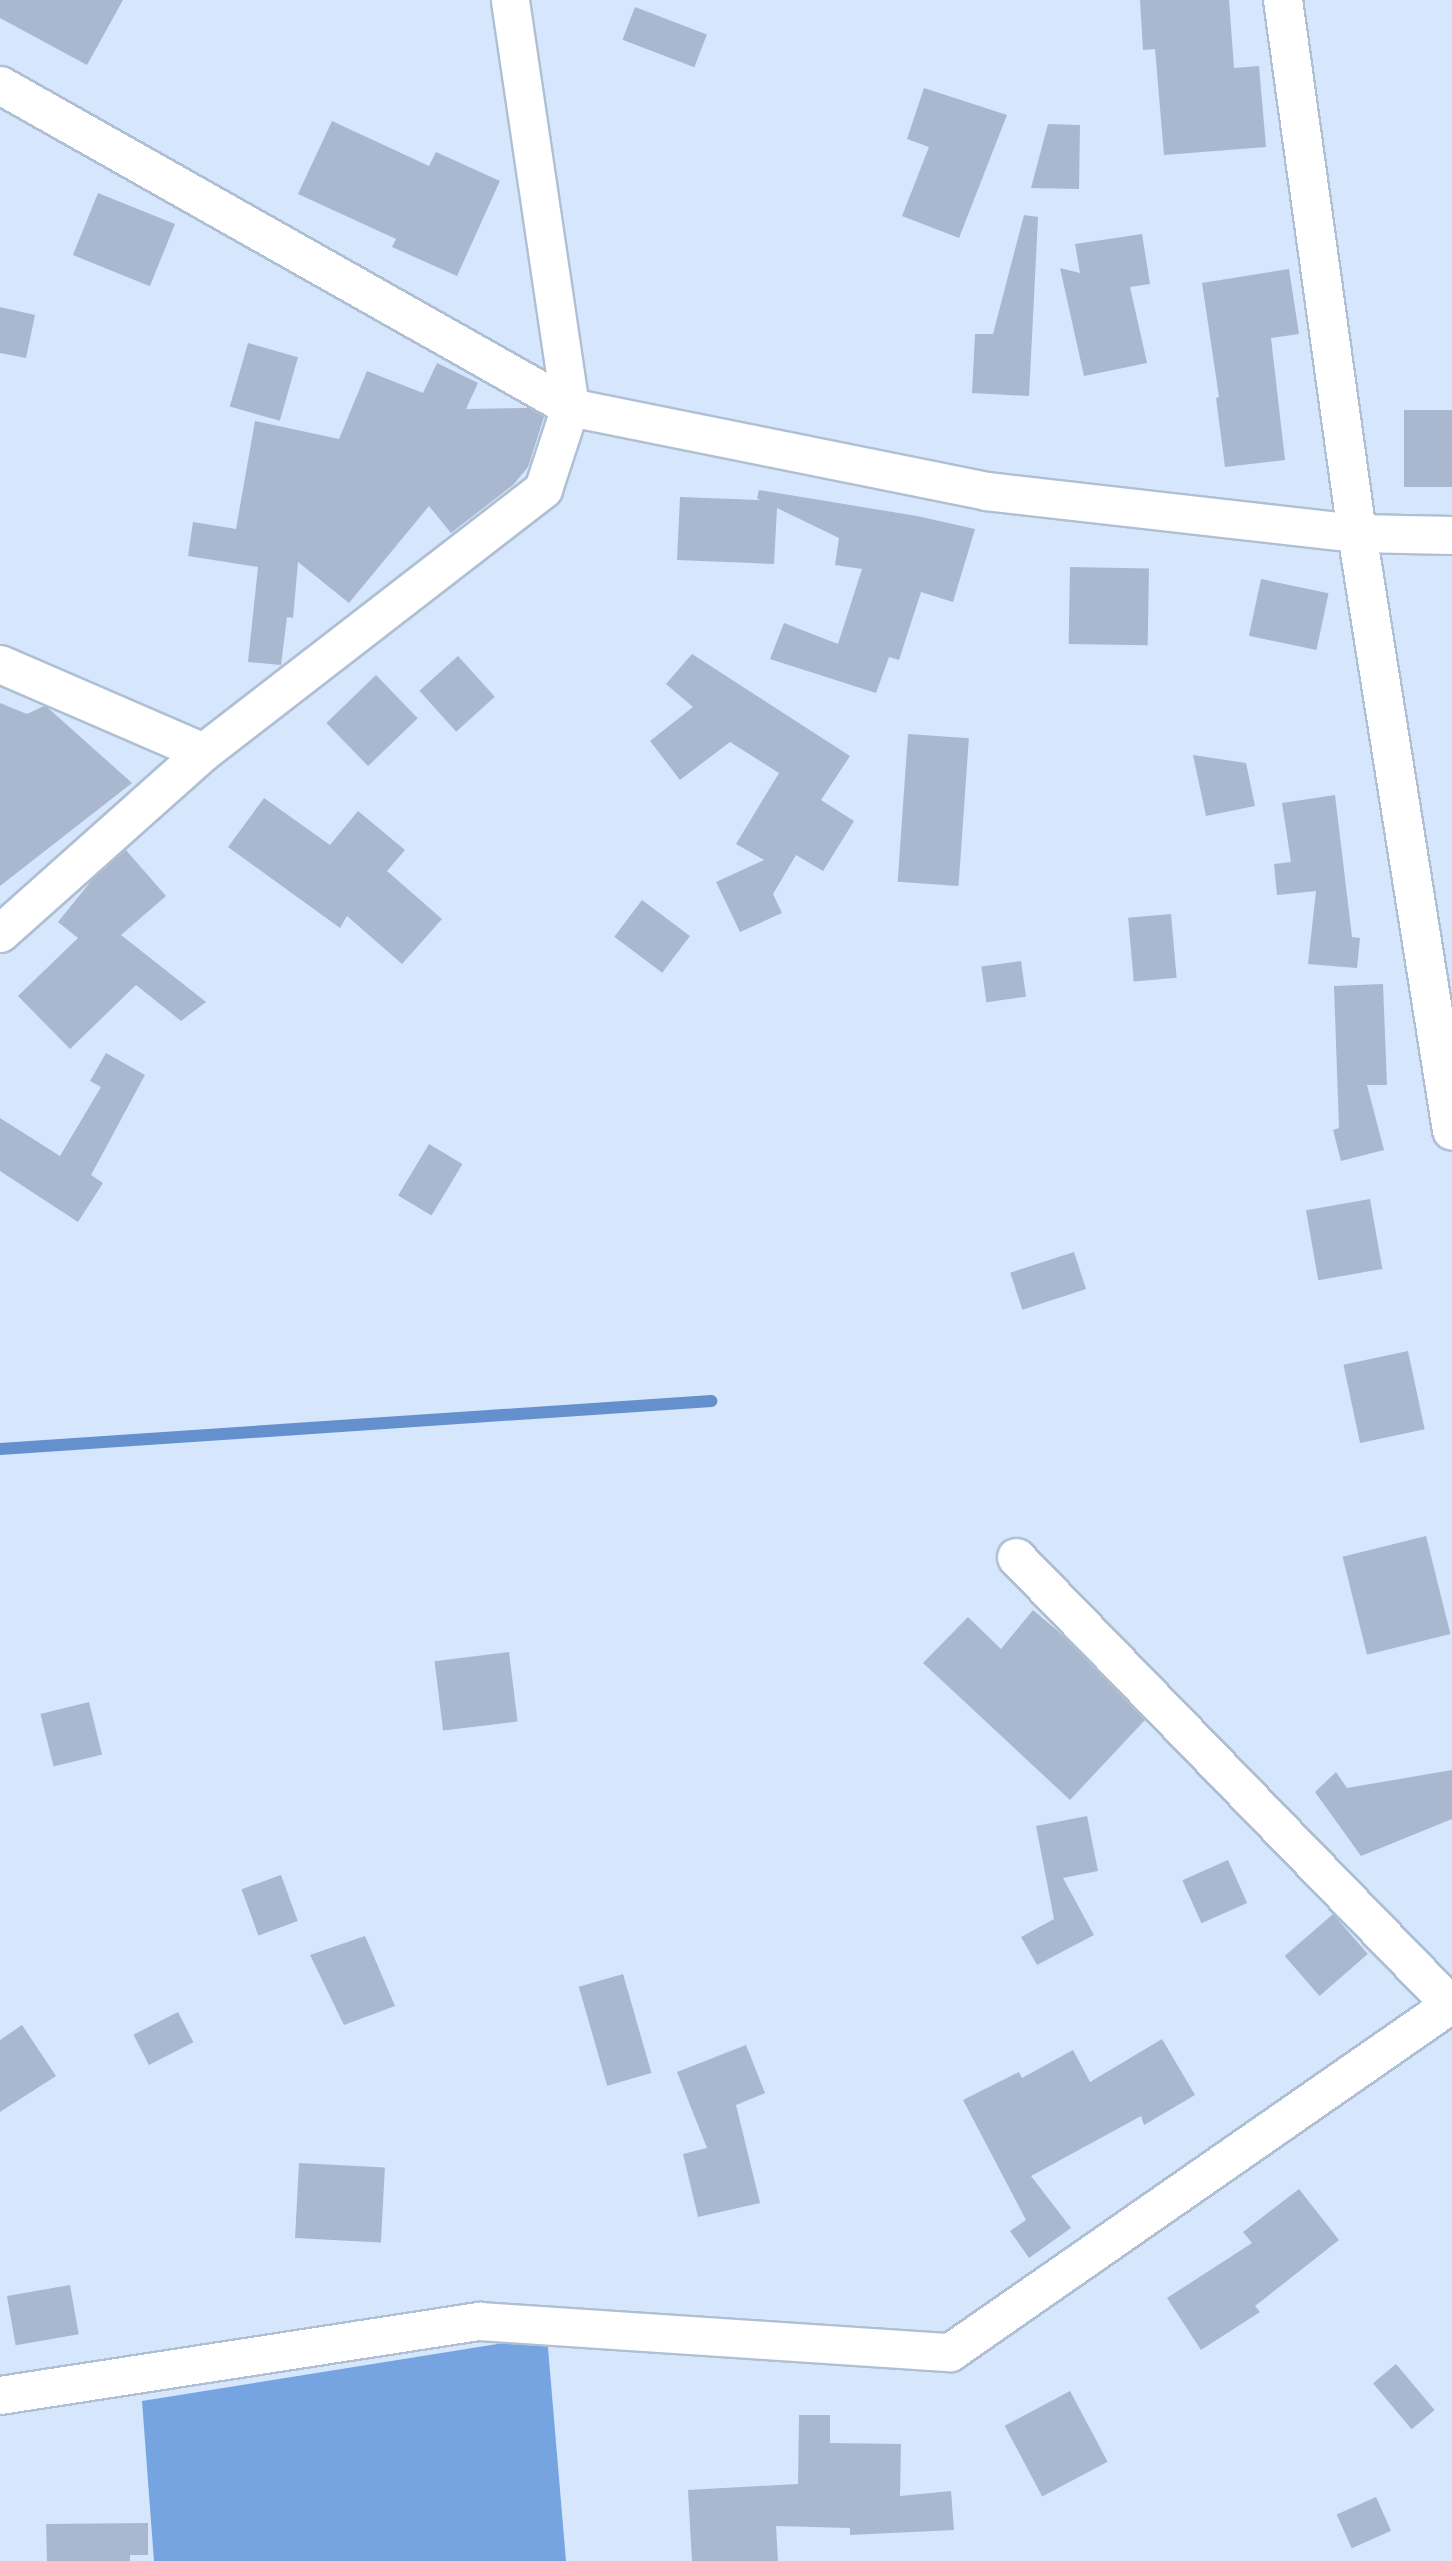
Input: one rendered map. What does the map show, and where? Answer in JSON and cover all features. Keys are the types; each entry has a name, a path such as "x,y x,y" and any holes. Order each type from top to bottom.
{"street":[{"path":"0,933 203,752 543,489 570,407 510,0"},
{"path":"1283,0 1357,533 1452,1130"},
{"path":"0,85 570,407 986,491 1357,533 1452,536"},
{"path":"0,664 203,752"},
{"path":"0,2395 479,2321 950,2352 1451,2003 1016,1557"}],"shaded area":[{"path":"547,2336 566,2561 154,2561 142,2401"}],"building":[{"path":"0,0 123,0 87,65 0,18"},
{"path":"1140,0 1229,0 1234,68 1259,66 1266,147 1164,155 1155,49 1143,50"},
{"path":"635,7 707,35 694,67 622,40"},
{"path":"924,88 1007,115 959,238 902,216 929,147 907,139"},
{"path":"332,121 429,166 436,152 500,181 457,276 392,247 396,239 298,194"},
{"path":"1048,124 1080,125 1079,189 1031,188"},
{"path":"98,193 175,224 150,286 73,255"},
{"path":"1024,215 1038,217 1029,396 972,393 975,334 993,334"},
{"path":"1142,234 1150,284 1130,287 1147,363 1084,376 1060,268 1080,273 1075,244"},
{"path":"1289,269 1299,334 1271,338 1285,460 1225,467 1216,398 1219,397 1202,283"},
{"path":"0,307 35,315 26,358 0,353"},
{"path":"248,343 298,357 280,421 230,406"},
{"path":"437,363 478,383 466,409 530,408 544,417 528,467 513,485 451,533 429,506 349,603 298,562 293,618 287,617 281,665 248,662 258,567 188,556 193,522 236,529 255,421 339,439 367,371 423,393"},
{"path":"1404,410 1452,410 1452,487 1404,487"},
{"path":"759,490 917,516 975,529 953,602 921,592 899,660 889,657 876,693 770,659 784,623 838,644 862,569 835,565 839,538 777,508 774,564 677,560 680,497 760,500 757,498"},
{"path":"1070,567 1149,568 1148,645 1069,644"},
{"path":"1261,579 1328,593 1316,650 1249,636"},
{"path":"692,654 850,756 821,800 854,821 823,871 796,855 773,894 782,913 740,932 716,882 764,860 736,844 779,773 730,742 680,780 650,741 693,707 666,684"},
{"path":"458,656 495,697 456,732 419,691"},
{"path":"376,675 418,718 368,766 326,723"},
{"path":"0,703 27,714 44,706 48,708 132,783 0,886"},
{"path":"908,734 969,738 959,886 898,882"},
{"path":"1193,755 1246,763 1255,806 1206,816"},
{"path":"1335,795 1352,937 1360,938 1357,968 1308,964 1316,891 1277,895 1274,864 1291,862 1282,803"},
{"path":"264,798 330,845 358,811 405,850 387,871 442,919 402,964 347,916 340,928 228,847"},
{"path":"125,849 166,896 121,935 206,1002 181,1021 136,985 70,1049 18,996 78,938 58,922 96,875"},
{"path":"642,900 690,936 662,973 614,937"},
{"path":"1171,914 1177,978 1134,982 1128,918"},
{"path":"1021,961 1026,997 986,1002 981,967"},
{"path":"1383,984 1387,1085 1367,1085 1384,1150 1341,1161 1333,1130 1339,1128 1334,986"},
{"path":"106,1053 145,1075 91,1175 103,1183 78,1222 0,1171 0,1118 60,1156 101,1087 90,1081"},
{"path":"429,1144 462,1164 432,1216 398,1195"},
{"path":"1370,1199 1382,1269 1318,1280 1306,1210"},
{"path":"1074,1252 1086,1289 1022,1310 1010,1273"},
{"path":"1408,1351 1425,1429 1360,1443 1343,1365"},
{"path":"1426,1536 1450,1634 1367,1655 1343,1557"},
{"path":"1033,1610 1059,1632 1145,1720 1070,1800 923,1663 968,1617 1001,1649"},
{"path":"509,1652 518,1721 443,1731 435,1661"},
{"path":"89,1702 102,1754 54,1766 40,1714"},
{"path":"1452,1770 1452,1819 1361,1856 1315,1792 1336,1772 1347,1788"},
{"path":"1087,1816 1098,1871 1063,1878 1094,1935 1037,1965 1021,1937 1054,1919 1036,1826"},
{"path":"1228,1860 1247,1903 1201,1923 1182,1880"},
{"path":"281,1875 298,1921 258,1935 242,1889"},
{"path":"1333,1914 1368,1954 1319,1996 1285,1956"},
{"path":"365,1936 395,2006 344,2025 310,1955"},
{"path":"623,1974 651,2073 607,2086 579,1987"},
{"path":"178,2012 193,2042 149,2065 133,2035"},
{"path":"22,2025 56,2076 0,2112 0,2040"},
{"path":"1162,2039 1195,2095 1144,2125 1141,2116 1031,2176 1071,2228 1029,2258 1010,2231 1026,2220 963,2100 1019,2072 1022,2078 1073,2050 1090,2082"},
{"path":"746,2045 765,2093 736,2105 760,2203 698,2217 683,2154 707,2148 677,2072"},
{"path":"299,2163 385,2168 381,2242 295,2238"},
{"path":"1299,2189 1339,2240 1255,2306 1260,2312 1201,2350 1167,2298 1252,2243 1243,2232"},
{"path":"70,2285 79,2334 16,2345 7,2296"},
{"path":"1396,2364 1435,2410 1412,2429 1373,2383"},
{"path":"1070,2391 1108,2462 1042,2496 1005,2426"},
{"path":"799,2415 830,2415 830,2443 901,2444 900,2496 951,2491 954,2530 850,2535 850,2528 776,2526 778,2561 692,2561 688,2490 798,2484"},
{"path":"1376,2497 1391,2531 1352,2548 1337,2514"},
{"path":"148,2523 148,2555 130,2555 130,2561 47,2561 46,2524"}],"waterway":[{"path":"0,1449 711,1401"}]}
